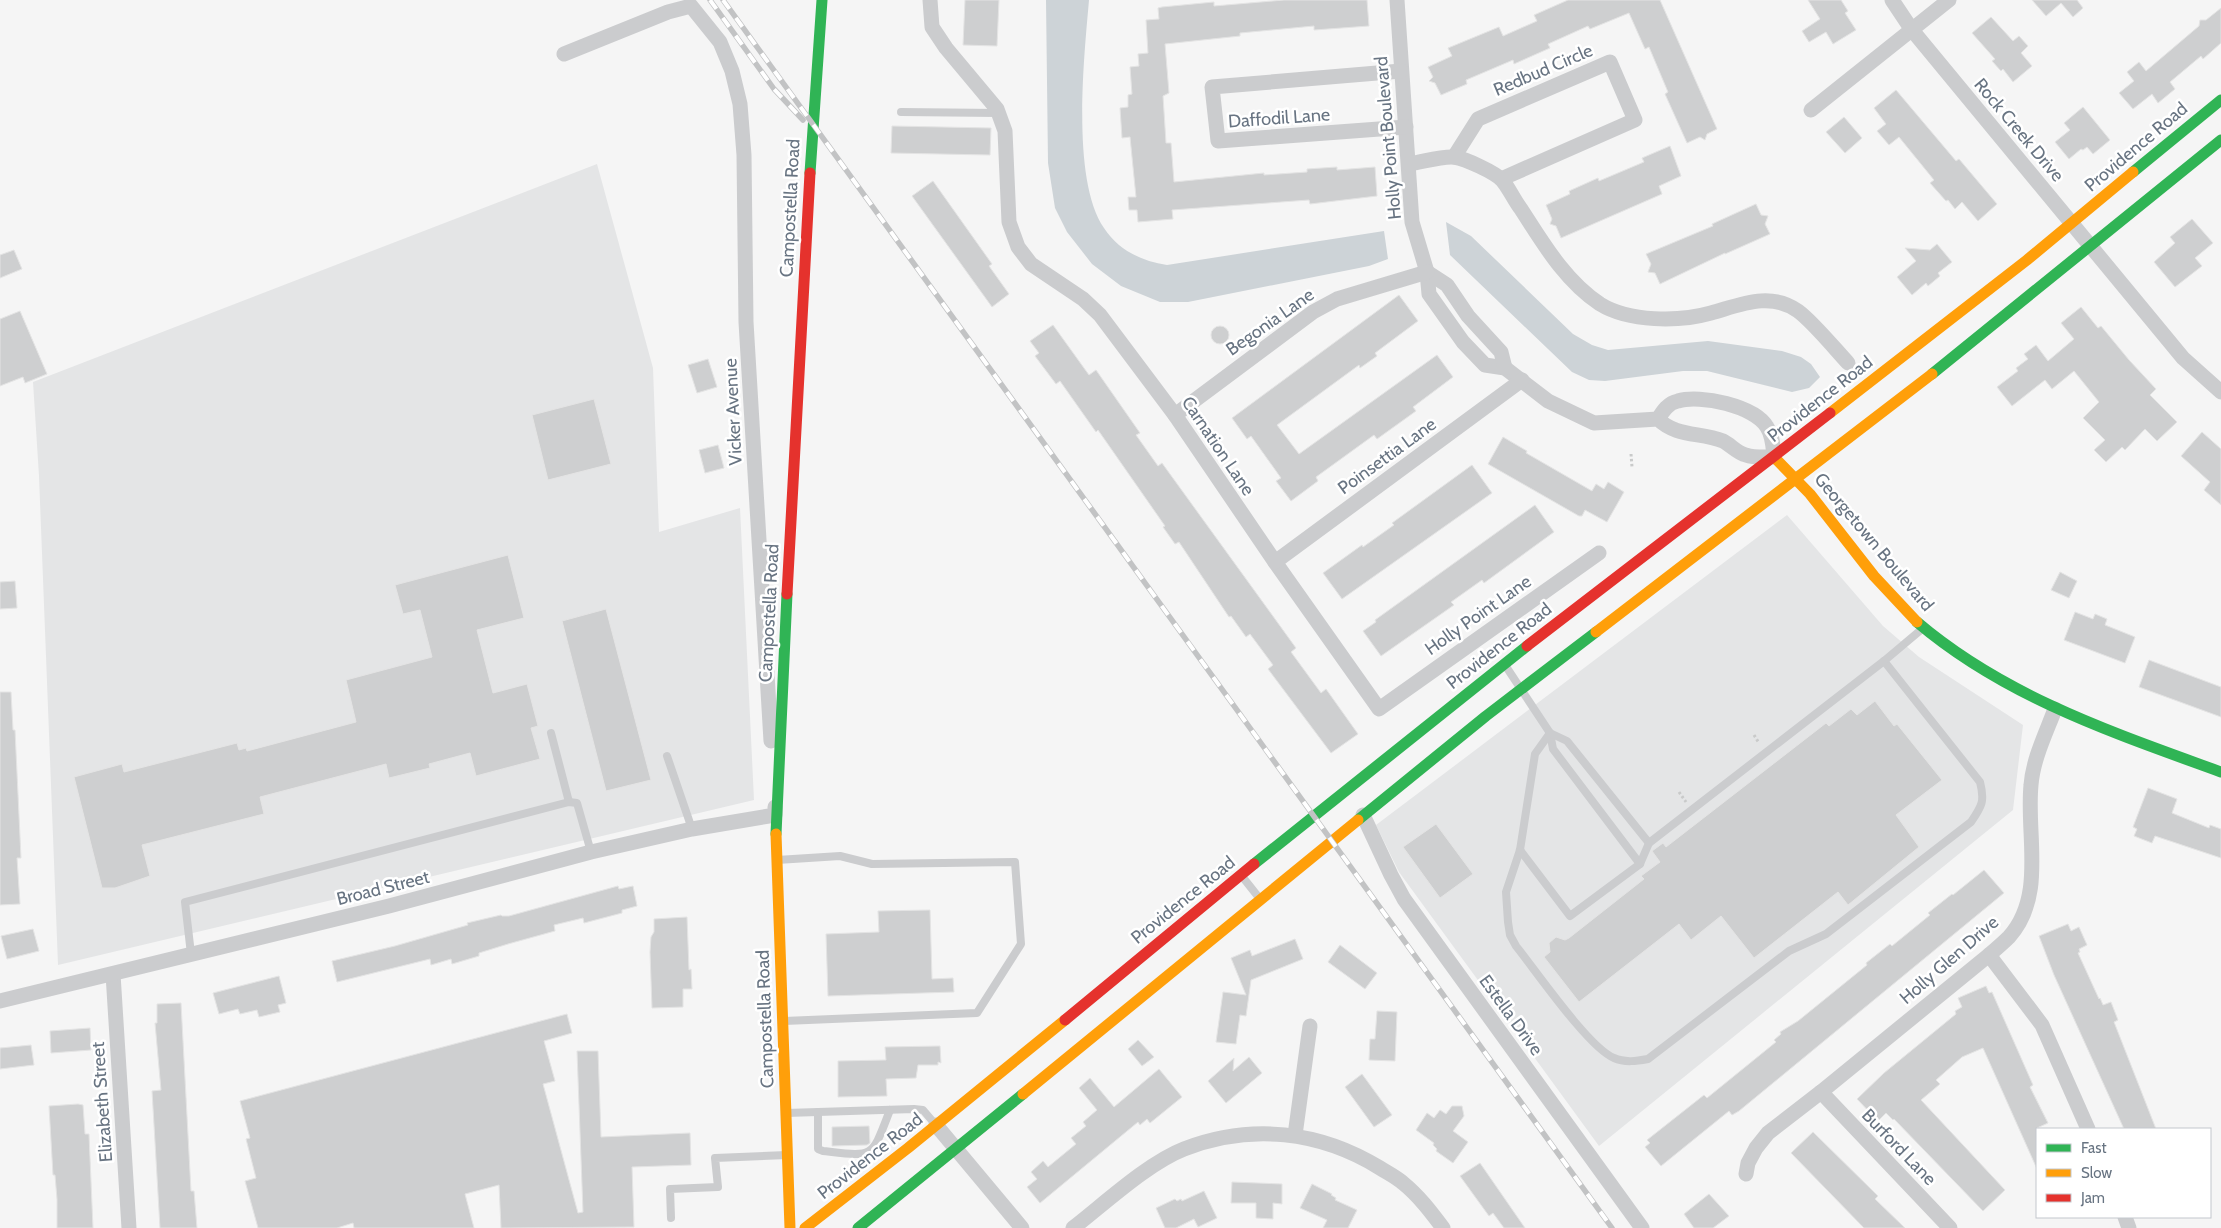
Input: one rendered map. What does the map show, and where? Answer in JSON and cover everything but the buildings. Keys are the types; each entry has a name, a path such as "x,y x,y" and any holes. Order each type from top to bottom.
{"main road":[{"name":"Campostella Road","path":"790,1228 776,815 808,202 822,0"},
{"name":"Providence Road","path":"805,1228 838,1204 936,1125 1241,875 1504,664 1774,457 2072,223 2221,100"},
{"path":"866,1226 1363,815 1521,689 1955,356 2221,140"},
{"name":"Georgetown Boulevard","path":"1774,457 1797,478 1910,616 1995,680 2054,709 2221,772"}],"street":[{"path":"930,0 932,27 946,48 982,90 998,113"},
{"name":"Holly Point Boulevard","path":"1396,0 1412,222 1427,272 1429,294 1463,342 1485,365 1505,368 1548,402 1594,423 1658,419"},
{"name":"Rock Creek Drive","path":"1892,0 1912,30 2183,358 2221,392"},
{"path":"1811,110 1949,0"},
{"name":"Vicker Avenue","path":"564,54 668,12 691,6 720,42 732,71 740,104 744,155 746,322 776,815"},
{"name":"Redbud Circle","path":"1454,157 1478,119 1610,62 1635,120 1501,179"},
{"name":"Daffodil Lane","path":"1401,71 1212,87 1218,141 1406,127"},
{"name":"Carnation Lane","path":"998,113 1004,131 1009,222 1018,247 1031,264 1083,299 1100,315 1175,415 1274,562 1379,709"},
{"path":"1409,164 1454,157 1478,166 1501,179 1546,247 1575,283 1602,304 1631,315 1661,319 1682,319 1711,313 1739,303 1759,300 1777,302 1798,311 1848,364"},
{"path":"1427,272 1447,285 1468,316 1501,352 1505,368"},
{"name":"Begonia Lane","path":"1175,415 1313,312 1337,299 1427,272"},
{"name":"Poinsettia Lane","path":"1274,562 1522,380"},
{"path":"1695,399 1720,402 1740,408 1762,420 1768,427 1773,440 1774,457 1746,456 1726,442 1698,433 1681,433 1666,427 1658,419 1667,407 1677,401 1695,399"},
{"name":"Holly Point Lane","path":"1379,709 1599,552"},
{"name":"Holly Glen Drive","path":"1746,1174 1748,1163 1768,1133 2010,936 2024,912 2032,885 2028,812 2031,783 2034,767 2054,709"},
{"name":"Broad Street","path":"0,1001 389,906 591,852 692,829 776,815"},
{"name":"Estella Drive","path":"1363,815 1390,875 1404,899 1642,1228"},
{"path":"1989,955 2042,1025 2088,1128"},
{"name":"Elizabeth Street","path":"112,974 129,1228"},
{"path":"1295,1135 1310,1026"},
{"name":"Burford Lane","path":"1820,1092 1950,1228"},
{"path":"936,1125 1022,1228"},
{"path":"1073,1228 1157,1164 1184,1149 1219,1139 1249,1134 1295,1135 1333,1144 1366,1159 1402,1182 1428,1207 1443,1228"}],"lane":[{"path":"900,112 998,113"},
{"path":"1520,850 1570,916 1640,864 1648,843 1884,661 1924,627"},
{"path":"1550,733 1535,754 1520,850 1506,892 1510,935 1516,946 1596,1046 1614,1058 1634,1062 1648,1059 1789,951 1826,934 1971,822 1981,808 1984,796 1980,782 1884,661"},
{"path":"1504,664 1550,733 1553,749 1640,864"},
{"path":"551,733 569,802"},
{"path":"1550,733 1568,740 1648,843"},
{"path":"666,756 692,829"},
{"path":"191,954 185,902 569,802 577,803 591,852"},
{"path":"777,860 840,856 872,864 1015,862 1021,944 977,1013 783,1021"},
{"path":"1241,875 1261,899"},
{"path":"818,1112 818,1149 857,1155 866,1154 873,1149 890,1110"},
{"path":"786,1113 923,1110 936,1125"},
{"path":"671,1218 670,1189 718,1187 715,1158 787,1156"}],"path":[{"path":"1631,454 1632,467"}],"shaded area":[{"path":"1046,0 1089,0 1082,118 1083,150 1087,180 1094,207 1104,228 1124,249 1140,258 1167,265 1384,231 1388,259 1369,266 1188,302 1160,302 1121,286 1092,264 1067,232 1055,208 1048,163"},
{"path":"597,164 653,368 659,532 740,508 754,800 58,965 39,476 33,382"},
{"path":"1446,222 1471,236 1573,334 1592,345 1608,350 1708,341 1782,351 1801,357 1811,364 1820,377 1809,388 1792,392 1707,371 1683,371 1605,381 1589,380 1572,372 1450,255"},
{"path":"1787,515 1883,626 1919,657 2023,725 2013,810 1599,1146 1399,872 1376,825"}],"railway":[{"path":"710,0 774,89 803,120"},
{"path":"723,0 1612,1228"}],"traffic: fast":[{"path":"810,173 822,0"},
{"path":"2133,172 2221,100"},
{"path":"1932,374 2221,140"},
{"path":"776,834 787,594"},
{"path":"1917,622 1987,672 2024,692 2101,727 2221,772"},
{"path":"1358,820 1486,716 1596,632"},
{"path":"1254,864 1527,646"},
{"path":"858,1228 1023,1094"}],"traffic: slow":[{"path":"1830,413 2027,260 2133,172"},
{"path":"1596,632 1932,374"},
{"path":"1774,457 1810,494 1874,576 1917,622"},
{"path":"1023,1094 1358,820"},
{"path":"776,834 790,1228"},
{"path":"805,1228 908,1148 1065,1020"}],"traffic: jam":[{"path":"787,594 810,173"},
{"path":"1527,646 1830,413"},
{"path":"1065,1020 1254,864"}]}
